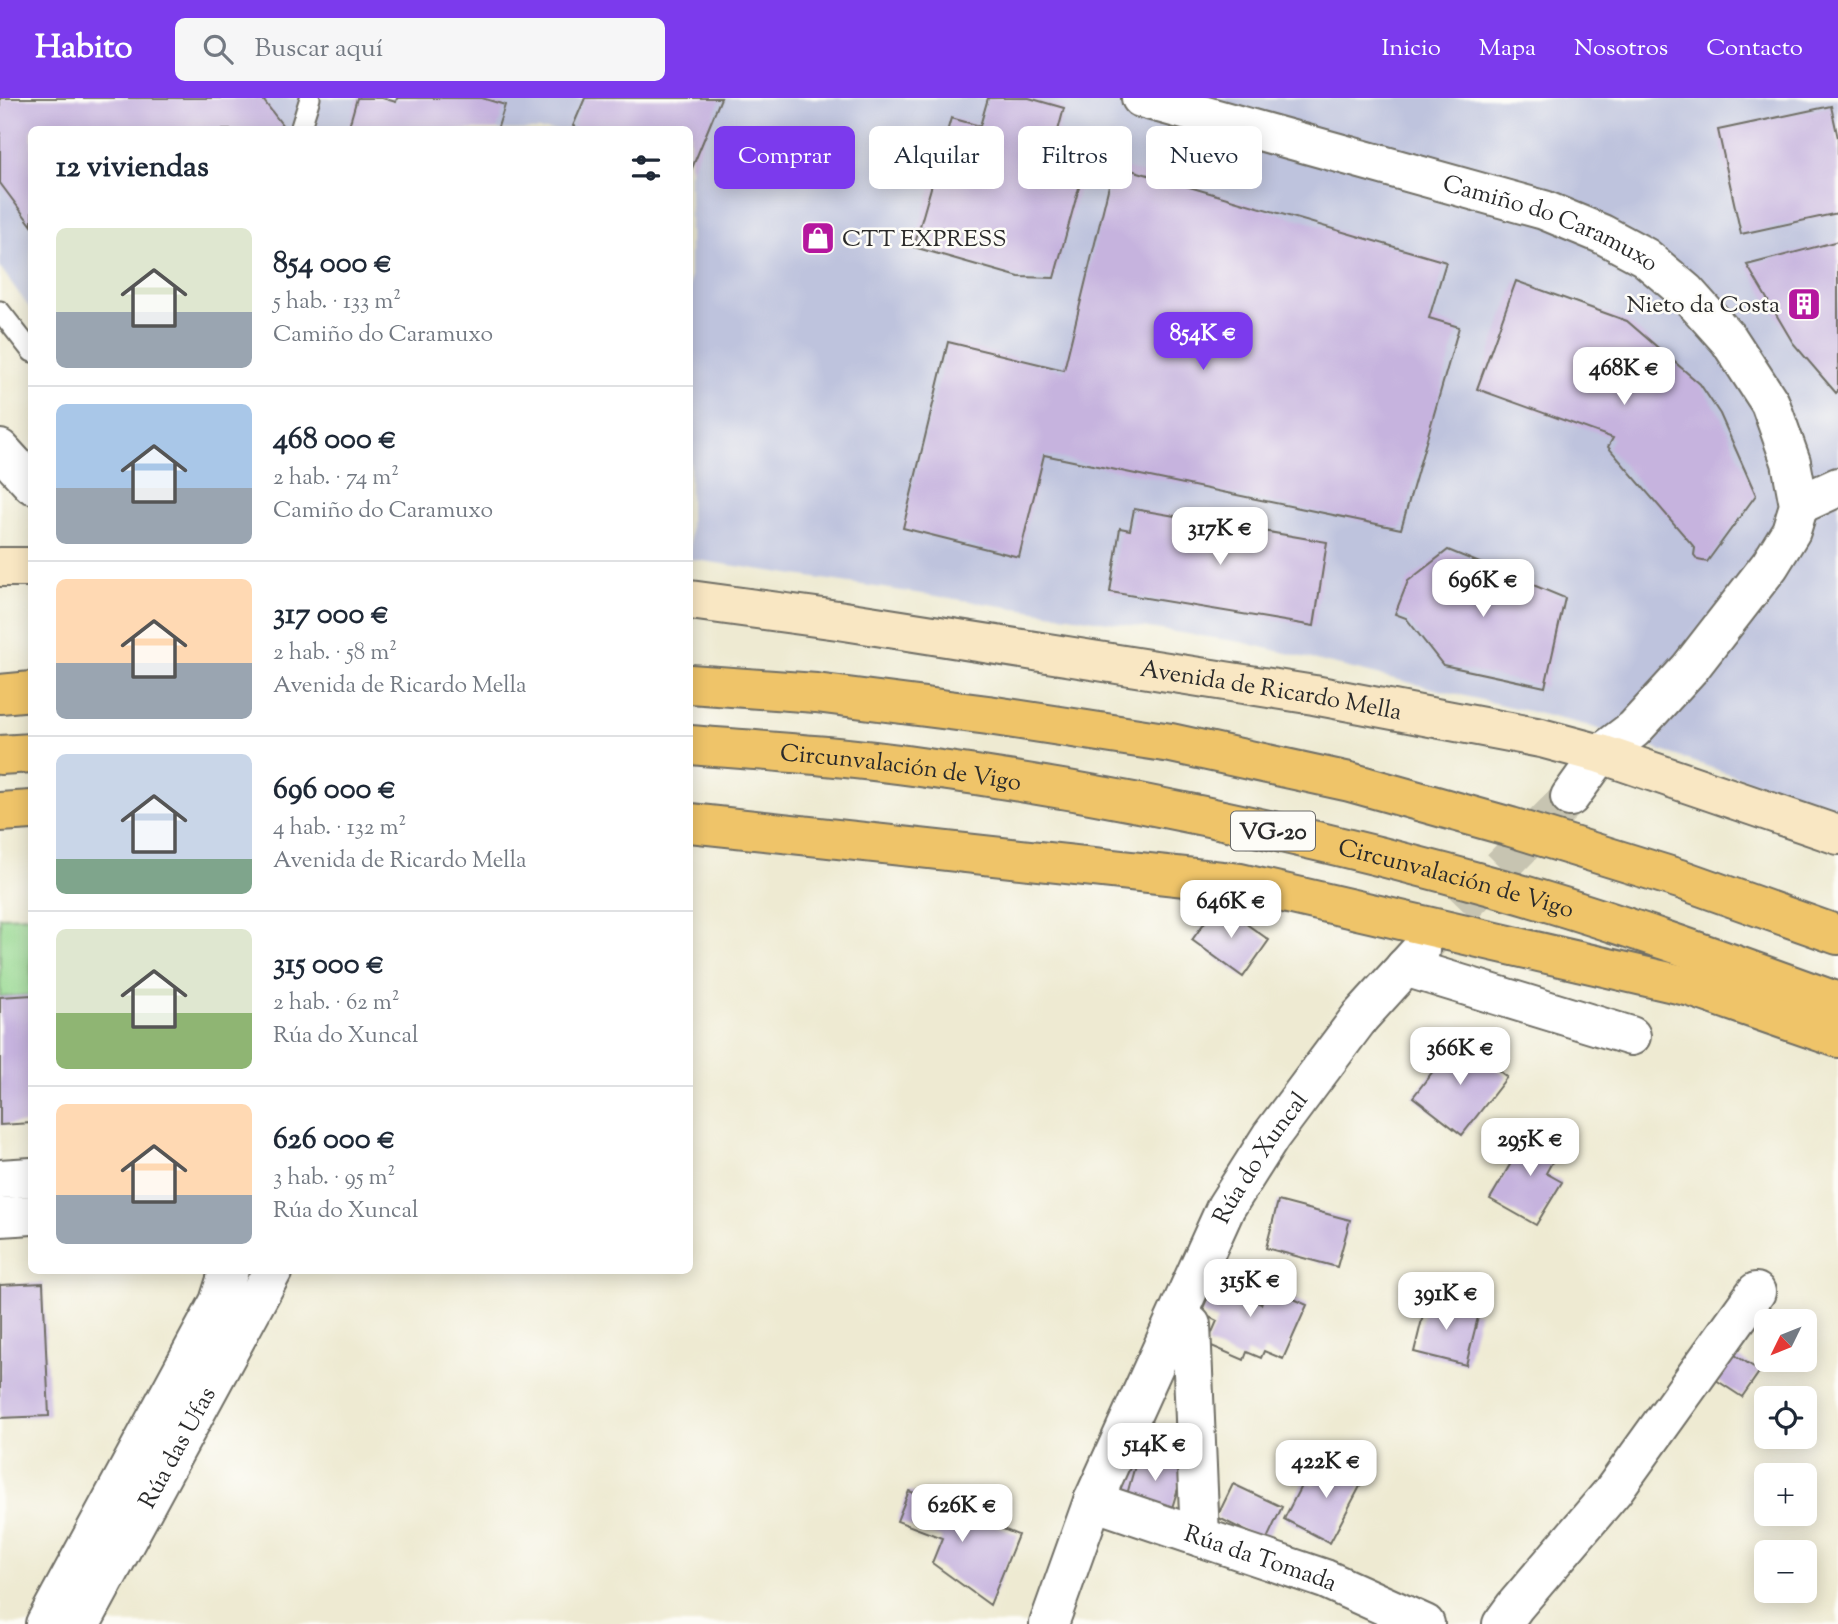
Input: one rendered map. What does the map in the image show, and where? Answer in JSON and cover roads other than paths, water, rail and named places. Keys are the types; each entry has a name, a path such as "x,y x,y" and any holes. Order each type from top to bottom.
{"highway":[{"name":"VG-20","path":"693,684 816,693 988,715 1171,743 1350,782 1511,827 1683,880 1838,935"},
{"path":"0,694 28,691"},
{"name":"Circunvalación de Vigo","path":"693,745 917,766 1076,791 1335,845 1508,891 1611,922 1838,1002"},
{"path":"0,755 28,753"},
{"path":"0,812 28,810"},
{"path":"693,823 1240,883 1691,987 1838,1038"}],"main road":[{"path":"0,567 28,567"},
{"name":"Avenida de Ricardo Mella","path":"693,600 838,620 1314,695 1541,738 1601,754 1838,835"}],"street":[{"name":"Camiño do Caramuxo","path":"1141,98 1544,210 1602,234 1645,257 1686,292 1729,340 1770,402 1791,462 1799,505"},
{"path":"0,449 28,480"},
{"path":"1570,797 1601,754 1633,729 1690,668 1770,565 1791,531 1799,505 1838,487"},
{"name":"Rúa do Xuncal","path":"1049,1624 1093,1501 1226,1207 1279,1125 1360,1017 1412,959 1631,1036"},
{"path":"0,1179 28,1177"},
{"path":"0,1217 28,1215"},
{"name":"Rúa das Ufas","path":"45,1624 219,1302 228,1274"},
{"name":"Rúa das Ufas","path":"81,1624 271,1274"},
{"path":"1502,1624 1613,1491 1756,1293"},
{"path":"1191,1325 1200,1537"},
{"name":"Rúa da Tomada","path":"1093,1501 1325,1580 1425,1624"}],"lane":[{"path":"301,126 310,98"},
{"path":"0,311 28,347"}],"tunnel":[{"path":"1421,949 1570,797"}],"place":[{"name":"CTT EXPRESS","path":"818,238"},
{"name":"Nieto da Costa","path":"1804,304"}]}
